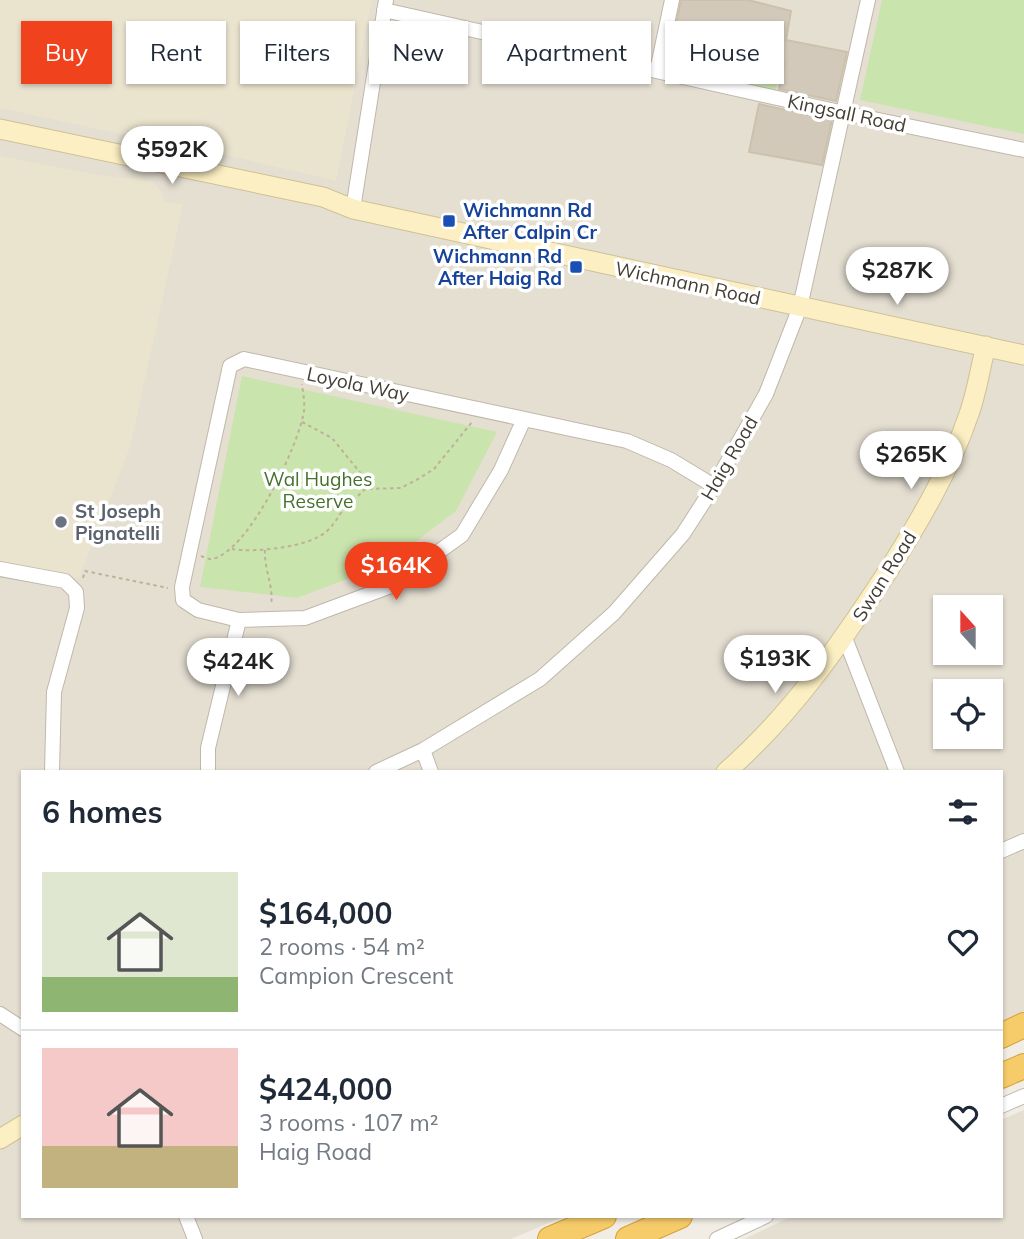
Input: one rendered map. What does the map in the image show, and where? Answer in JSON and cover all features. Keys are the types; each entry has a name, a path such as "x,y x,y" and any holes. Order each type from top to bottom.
{"highway":[{"path":"1003,1035 1024,1026"},
{"path":"1003,1075 1024,1066"},
{"path":"550,1239 599,1218"},
{"path":"628,1239 675,1218"}],"street":[{"path":"657,71 673,0"},
{"name":"Haig Road","path":"380,770 423,750 540,679 614,613 683,534 714,486 766,394 800,307 868,0"},
{"path":"353,209 385,5"},
{"name":"Kingsall Road","path":"385,5 657,71 1024,150"},
{"name":"Wichmann Road","path":"0,129 323,197 353,209 1024,355"},
{"name":"Wichmann Road","path":"0,141 213,183 256,195 325,208 353,209"},
{"name":"Swan Road","path":"728,770 797,701 845,638 933,493 970,414 986,346"},
{"name":"Loyola Way","path":"183,595 189,554 230,366 244,359 627,441 671,460 714,486"},
{"path":"183,595 198,610 239,620 268,620 306,618 391,586 461,535 501,470 524,419"},
{"path":"0,569 65,581 76,592 77,608 54,692 52,770"},
{"path":"208,770 208,748 239,620"},
{"path":"845,638 896,770"},
{"path":"423,750 430,770"},
{"path":"1003,850 1024,841"},
{"path":"0,1014 21,1028"},
{"path":"1003,1103 1024,1096"},
{"path":"0,1139 21,1126"},
{"path":"187,1218 195,1239"},
{"path":"717,1239 762,1218"}],"path":[{"path":"189,554 211,559 232,549 275,489 304,409 299,371"},
{"path":"232,549 251,553 290,546 325,534 349,499 356,498 365,488 401,488 434,469 466,432 478,409"},
{"path":"301,422 332,438 372,487"},
{"path":"265,549 264,565 274,591 268,620"},
{"path":"76,592 85,571 183,595"}],"shaded area":[{"path":"0,0 1024,0 1024,1012 1003,1021 1003,770 21,770 21,1218 560,1218 511,1239 0,1239"},
{"path":"0,0 372,0 336,181 189,146 0,108"},
{"path":"0,156 97,175 152,181 162,193 165,202 183,204 130,447 79,578 0,561"},
{"path":"1024,1110 1024,1239 744,1239 788,1218 1003,1218 1003,1119"}],"green space":[{"path":"882,0 1024,0 1024,134 860,100"},
{"path":"729,84 777,84 775,94"},
{"name":"Wal Hughes Reserve","path":"242,376 497,432 456,511 386,564 297,598 200,587"}],"building":[{"path":"681,0 748,0 791,11 786,40 847,52 836,101 779,89 780,84 784,84 784,21 677,21"},
{"path":"759,104 832,120 822,165 749,152"}],"place":[{"name":"Wichmann Rd After Calpin Cr","path":"449,221"},
{"name":"Wichmann Rd After Haig Rd","path":"576,267"},
{"name":"St Joseph Pignatelli","path":"61,522"}]}
